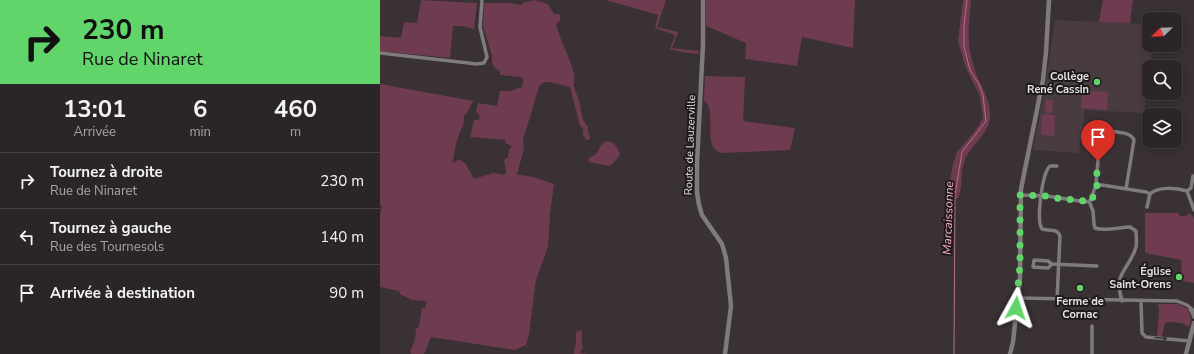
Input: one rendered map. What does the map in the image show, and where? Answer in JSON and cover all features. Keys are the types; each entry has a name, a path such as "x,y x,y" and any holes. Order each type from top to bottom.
{"street":[{"path":"380,53 477,64 484,63 487,56 480,27 482,0"},
{"name":"Route de Lauzerville","path":"703,0 703,56 696,176 699,205 704,219 724,248 730,286 731,312 725,354"},
{"path":"1013,354 1020,265 1020,195 1024,167 1042,82 1047,45 1049,0"},
{"path":"1089,202 1093,197 1094,190 1097,186 1097,152 1100,136 1105,131 1129,134 1133,137 1134,140 1126,189"},
{"path":"1057,166 1050,166 1046,170 1041,196 1040,226 1044,229 1054,230 1059,234 1057,299"},
{"path":"1188,191 1191,188 1193,176"},
{"path":"1097,186 1102,185 1146,192 1150,194"},
{"path":"1147,207 1150,194 1157,189 1180,189 1188,191"},
{"path":"1188,191 1194,210"},
{"path":"1020,195 1089,202"},
{"path":"1089,202 1093,211 1095,228 1116,229 1121,227 1130,227 1136,231 1136,246 1120,278 1120,292 1122,301"},
{"path":"1052,264 1048,268 1033,267 1034,260 1048,261 1052,264 1059,265 1097,266"},
{"path":"1016,317 1020,265"},
{"path":"1018,298 1177,302 1184,303 1194,311"},
{"path":"1141,301 1143,336 1190,341"},
{"path":"1190,307 1194,317"},
{"path":"1186,354 1194,324"},
{"path":"1092,326 1092,354"}],"shaded area":[{"path":"421,0 477,3 474,29 462,26 453,26 450,58 380,51 380,36 401,38 404,22 417,23"},
{"path":"535,0 548,4 554,14 560,15 560,21 556,24 572,67 575,88 582,116 588,127 588,133 590,136 589,140 586,140 583,134 583,128 580,126 570,87 549,82 545,82 540,85 523,139 524,148 517,175 531,176 554,184 548,247 536,280 529,335 526,345 515,350 431,337 424,354 411,354 410,351 415,340 416,329 419,327 422,308 425,308 427,301 412,300 400,294 399,291 380,287 380,214 382,206 380,205 380,84 473,101 467,113 464,115 463,124 456,144 453,163 459,159 466,164 474,179 493,173 504,175 506,173 504,161 508,158 509,150 512,146 505,143 505,140 470,137 474,120 479,120 480,115 476,112 478,103 497,106 500,91 510,91 522,87 523,81 522,77 500,75 500,71 492,64 492,56 483,26 484,3 508,3 522,5 522,3"},
{"path":"606,0 666,0 657,27 678,32 672,48 699,51 698,54 670,49 675,35 655,28 658,15"},
{"path":"706,0 855,0 853,48 802,37 797,66 745,59 746,43 706,26"},
{"path":"963,0 971,0 969,34 971,58 990,109 990,116 987,128 964,161 961,188 958,199 947,196 953,164 957,152 975,131 983,118 980,96 966,68 958,41"},
{"path":"1103,0 1133,0 1130,23 1099,22"},
{"name":"Collège René Cassin","path":"1055,20 1142,24 1142,52 1152,52 1151,60 1142,60 1142,100 1146,100 1145,108 1142,108 1142,113 1085,110 1079,153 1033,150 1045,87"},
{"path":"705,76 745,77 743,121 795,128 790,150 722,153 716,150 712,145 710,113 708,106 704,101"},
{"path":"1082,90 1108,92 1107,110 1081,108"},
{"path":"1046,99 1053,100 1052,113 1045,113"},
{"path":"1042,114 1055,115 1054,136 1041,135"},
{"path":"606,141 614,143 617,147 620,154 617,159 610,166 589,162 588,160 596,154 601,145"},
{"path":"1145,213 1179,213 1179,216 1186,216 1189,213 1193,216 1194,283 1183,281 1184,276 1182,276 1181,260 1145,253"},
{"path":"1158,304 1178,304 1188,309 1191,320 1189,327 1182,323 1166,322 1162,337 1157,336 1159,311"},
{"path":"581,330 583,347 580,353 588,354 574,354 576,332"}],"waterway":[{"name":"Marcaissonne","path":"954,354 955,195 962,152 986,121 983,95 979,84 970,70 964,47 964,25 967,0"}],"place":[{"name":"Collège René Cassin","path":"1097,82"},
{"name":"Église Saint-Orens","path":"1179,277"},
{"name":"Ferme de Cornac","path":"1080,288"}],"route":[{"path":"1016,308 1021,249 1020,195 1047,196 1089,202 1093,197 1094,190 1097,186 1098,161"}]}
